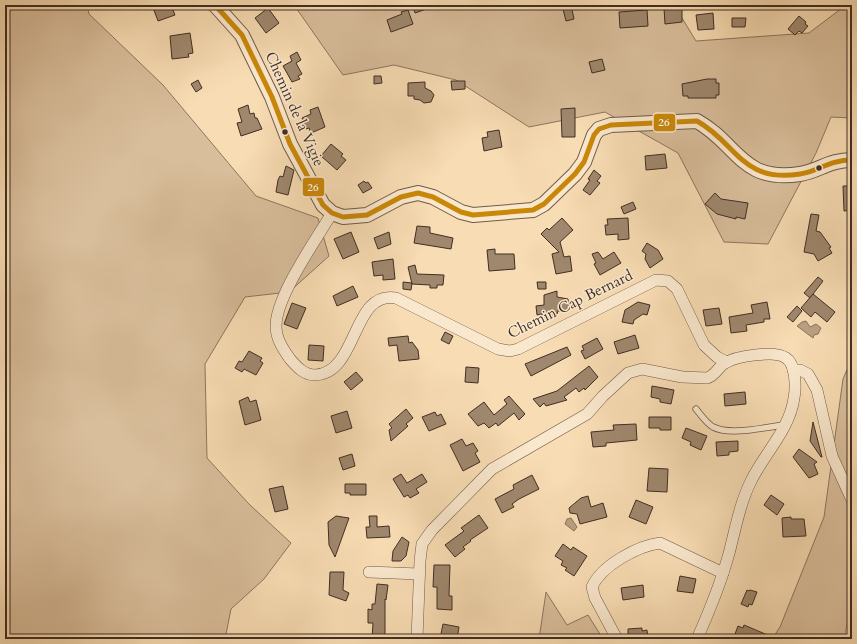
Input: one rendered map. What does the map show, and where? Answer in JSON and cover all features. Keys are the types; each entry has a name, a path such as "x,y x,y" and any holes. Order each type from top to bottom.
{"street":[{"name":"Chemin de la Vigie","path":"215,5 242,35 272,97 290,144 323,205 332,213"},
{"path":"332,213 343,217 367,215 401,197 418,193 433,197 461,212 473,215 533,210 544,204 575,174 584,162 594,135 599,129 611,125 697,120 720,138 750,167 763,174 801,174 833,162 852,160"},
{"name":"Chemin Cap Bernard","path":"332,213 295,276 277,317 277,332 281,345 297,368 303,372 315,375 333,368 346,352 361,320 375,302 385,297 396,298 498,349 510,351 518,349 656,280 668,281 677,290 704,345 717,357 727,362"},
{"path":"417,639 420,552 427,537 492,469 587,414 603,396 628,373 642,369 682,377 707,378 727,362 768,353 782,355 788,359 793,370 794,398 777,440 751,481 738,518 715,600 697,639"},
{"path":"793,370 800,370 808,374 817,390 832,456 852,500"},
{"path":"617,639 595,598 592,588 597,578 612,564 624,557 660,543 723,573"},
{"path":"368,572 419,574"},
{"path":"850,639 852,628"}],"lane":[{"path":"696,409 709,424 721,429 747,429 784,424"}],"shaded area":[{"path":"5,5 87,5 89,14 163,85 256,196 318,218 329,256 289,292 245,297 205,364 207,458 249,504 291,543 264,579 231,609 225,639 5,639"},
{"path":"294,5 674,5 696,41 809,33 846,5 852,5 852,118 831,117 816,153 768,244 724,242 678,153 605,112 529,127 456,80 394,65 343,75"},
{"path":"806,321 810,327 816,324 821,328 818,334 814,335 813,338 797,326"},
{"path":"852,358 852,639 772,639 780,627 824,517 843,379"},
{"path":"571,518 577,527 574,531 565,524 567,519"},
{"path":"546,592 567,625 588,615 603,639 539,639"}],"building":[{"path":"152,5 171,5 175,15 158,21"},
{"path":"413,5 435,5 435,6 415,13"},
{"path":"562,5 571,5 574,19 566,21"},
{"path":"682,6 682,22 665,24 664,8"},
{"path":"268,8 279,23 266,33 255,18"},
{"path":"408,10 413,24 391,32 387,20 402,14 401,12"},
{"path":"647,10 648,26 620,28 619,12"},
{"path":"713,13 714,29 698,30 696,15"},
{"path":"799,16 808,26 802,33 799,31 795,35 788,29"},
{"path":"732,18 746,18 745,27 732,27"},
{"path":"190,33 193,53 188,54 189,57 172,59 170,36"},
{"path":"297,52 301,60 296,63 302,74 298,76 300,79 292,82 283,66 292,61 290,56"},
{"path":"602,59 605,70 592,73 589,62"},
{"path":"374,76 381,76 382,83 374,84"},
{"path":"707,79 716,79 716,83 719,83 719,95 716,95 716,98 688,98 688,96 683,96 682,84"},
{"path":"198,80 202,88 196,92 191,84"},
{"path":"451,81 465,81 465,89 452,90"},
{"path":"425,82 425,88 431,91 434,95 431,102 424,103 420,100 414,99 414,96 408,96 408,83"},
{"path":"248,105 250,114 254,113 255,118 257,118 262,129 241,136 237,123 242,122 238,109"},
{"path":"318,107 325,127 311,133 309,128 306,129 302,118 311,114 310,110"},
{"path":"575,108 575,137 562,137 561,109"},
{"path":"499,130 502,147 484,151 482,138 488,137 487,132"},
{"path":"331,144 343,154 341,156 346,160 337,170 321,156"},
{"path":"665,154 667,168 646,170 645,156"},
{"path":"286,166 294,170 288,195 276,192 278,180 280,176 283,177"},
{"path":"594,170 601,176 597,181 600,183 590,195 583,190 590,180 588,179"},
{"path":"364,181 366,183 368,182 372,188 363,193 358,185"},
{"path":"843,186 852,186 852,210 844,211"},
{"path":"715,193 721,199 748,203 745,219 736,217 736,219 717,214 705,204"},
{"path":"633,202 636,209 624,214 621,207"},
{"path":"811,214 819,215 816,231 820,232 831,247 829,248 832,253 818,261 814,254 804,252"},
{"path":"562,218 573,230 560,242 564,257 570,256 572,271 556,274 552,254 559,252 541,234 547,228 549,230"},
{"path":"628,218 629,239 618,240 618,234 606,235 605,225 608,225 607,219"},
{"path":"417,226 430,227 430,233 453,238 451,249 414,243"},
{"path":"351,232 359,252 343,259 334,239"},
{"path":"389,232 391,244 378,249 374,238"},
{"path":"647,243 658,250 663,259 650,268 645,259 646,254 642,251"},
{"path":"495,249 495,254 514,254 515,269 489,271 487,250"},
{"path":"598,252 603,259 614,252 621,263 600,275 594,264 596,263 592,254"},
{"path":"393,259 395,279 383,280 383,275 374,276 372,262"},
{"path":"415,265 417,274 444,275 443,285 437,285 437,288 430,288 430,285 412,284 408,267"},
{"path":"818,277 823,281 810,298 804,293"},
{"path":"403,282 412,283 411,290 403,289"},
{"path":"537,282 546,282 546,289 538,289"},
{"path":"353,286 358,297 337,306 333,296"},
{"path":"557,291 557,297 568,299 569,310 558,311 557,314 552,314 553,318 543,318 542,314 537,315 536,306 544,305 544,295"},
{"path":"813,294 835,312 827,322 815,312 811,317 801,308"},
{"path":"638,302 650,305 647,315 643,314 634,320 633,324 622,322 625,310"},
{"path":"767,302 770,319 764,319 764,322 746,325 747,331 731,333 729,317 753,313 751,305"},
{"path":"292,303 306,308 297,329 284,324"},
{"path":"797,306 802,311 793,322 787,317"},
{"path":"719,308 722,324 706,326 703,310"},
{"path":"445,332 453,336 449,344 441,340"},
{"path":"635,335 639,348 618,354 614,342"},
{"path":"408,336 409,343 412,342 418,350 419,359 399,361 397,345 389,346 388,338"},
{"path":"597,338 603,349 585,359 581,351 584,350 582,346"},
{"path":"309,345 324,346 323,361 308,360"},
{"path":"567,347 571,355 531,376 525,364"},
{"path":"249,351 262,358 260,361 263,363 256,375 244,369 242,372 235,368 239,361 242,362"},
{"path":"589,366 598,377 585,390 584,388 579,392 576,388 564,397 567,400 546,406 544,403 540,407 533,399 557,391"},
{"path":"466,367 479,368 478,383 465,382"},
{"path":"356,372 363,380 351,390 344,382"},
{"path":"652,386 674,390 671,404 660,402 660,399 651,397"},
{"path":"745,392 746,404 725,406 724,394"},
{"path":"509,396 525,414 519,420 514,413 498,426 496,423 489,428 484,423 478,426 468,414 484,402 494,415 507,404 504,400"},
{"path":"248,397 250,402 256,400 261,420 245,425 239,401"},
{"path":"406,409 413,418 406,424 408,426 391,441 389,430 392,428 389,424"},
{"path":"347,411 352,428 336,433 331,416"},
{"path":"435,412 437,416 441,414 446,424 429,431 422,417"},
{"path":"649,417 671,417 671,430 649,428"},
{"path":"813,422 822,457 810,441"},
{"path":"636,424 637,440 606,443 606,446 593,447 591,432 614,430 613,425"},
{"path":"686,428 707,436 701,450 690,445 691,442 682,438"},
{"path":"462,439 466,446 473,443 478,451 475,453 480,462 463,471 450,445"},
{"path":"738,441 738,451 729,452 729,455 717,456 716,442"},
{"path":"799,449 817,462 814,464 818,474 809,478 793,457"},
{"path":"352,454 355,466 343,470 339,458"},
{"path":"649,468 668,469 667,492 647,491"},
{"path":"401,474 407,483 422,474 427,482 416,489 419,493 410,498 408,495 404,497 393,479"},
{"path":"532,475 539,489 519,499 512,504 514,507 502,513 495,499 514,489 513,485"},
{"path":"345,484 366,484 366,495 350,495 350,493 345,493"},
{"path":"283,486 288,509 275,512 269,489"},
{"path":"771,495 784,504 777,515 764,505"},
{"path":"588,496 591,507 603,503 607,517 580,524 577,514 570,513 569,508 581,498"},
{"path":"636,500 653,507 646,524 629,517"},
{"path":"479,515 488,528 470,540 471,541 463,547 465,549 455,557 445,545 464,531 461,528"},
{"path":"336,516 349,518 335,557 329,545 328,522"},
{"path":"369,516 377,516 377,527 389,526 390,537 367,538 366,527 370,527"},
{"path":"791,517 791,519 804,519 806,536 783,537 782,518"},
{"path":"402,537 409,542 406,556 401,561 392,561 393,551"},
{"path":"563,544 571,550 573,547 587,556 574,576 565,570 567,568 561,565 563,561 555,556"},
{"path":"434,565 450,565 449,596 452,596 452,610 437,609 437,587 433,587"},
{"path":"330,572 344,572 343,590 349,593 346,601 329,595"},
{"path":"680,576 696,579 693,593 677,591"},
{"path":"377,584 388,585 386,600 385,599 385,639 372,639 373,623 368,623 368,609 372,610 372,604 375,604"},
{"path":"643,585 644,597 623,600 621,588"},
{"path":"747,590 757,592 752,605 749,604 748,607 741,604"},
{"path":"443,624 459,627 457,639 440,639"},
{"path":"744,625 777,639 739,639 740,636 735,634 738,626 743,628"},
{"path":"642,628 642,631 647,630 648,638 628,639 628,629"}],"transit line":[{"name":"26","path":"215,5 242,35 272,97 290,144 323,205 332,213 343,217 367,215 401,197 418,193 433,197 461,212 473,215 533,210 544,204 575,174 584,162 594,135 599,129 611,125 697,121 711,130 742,160 765,173 780,175 807,173 830,164 844,160 852,160"}]}
